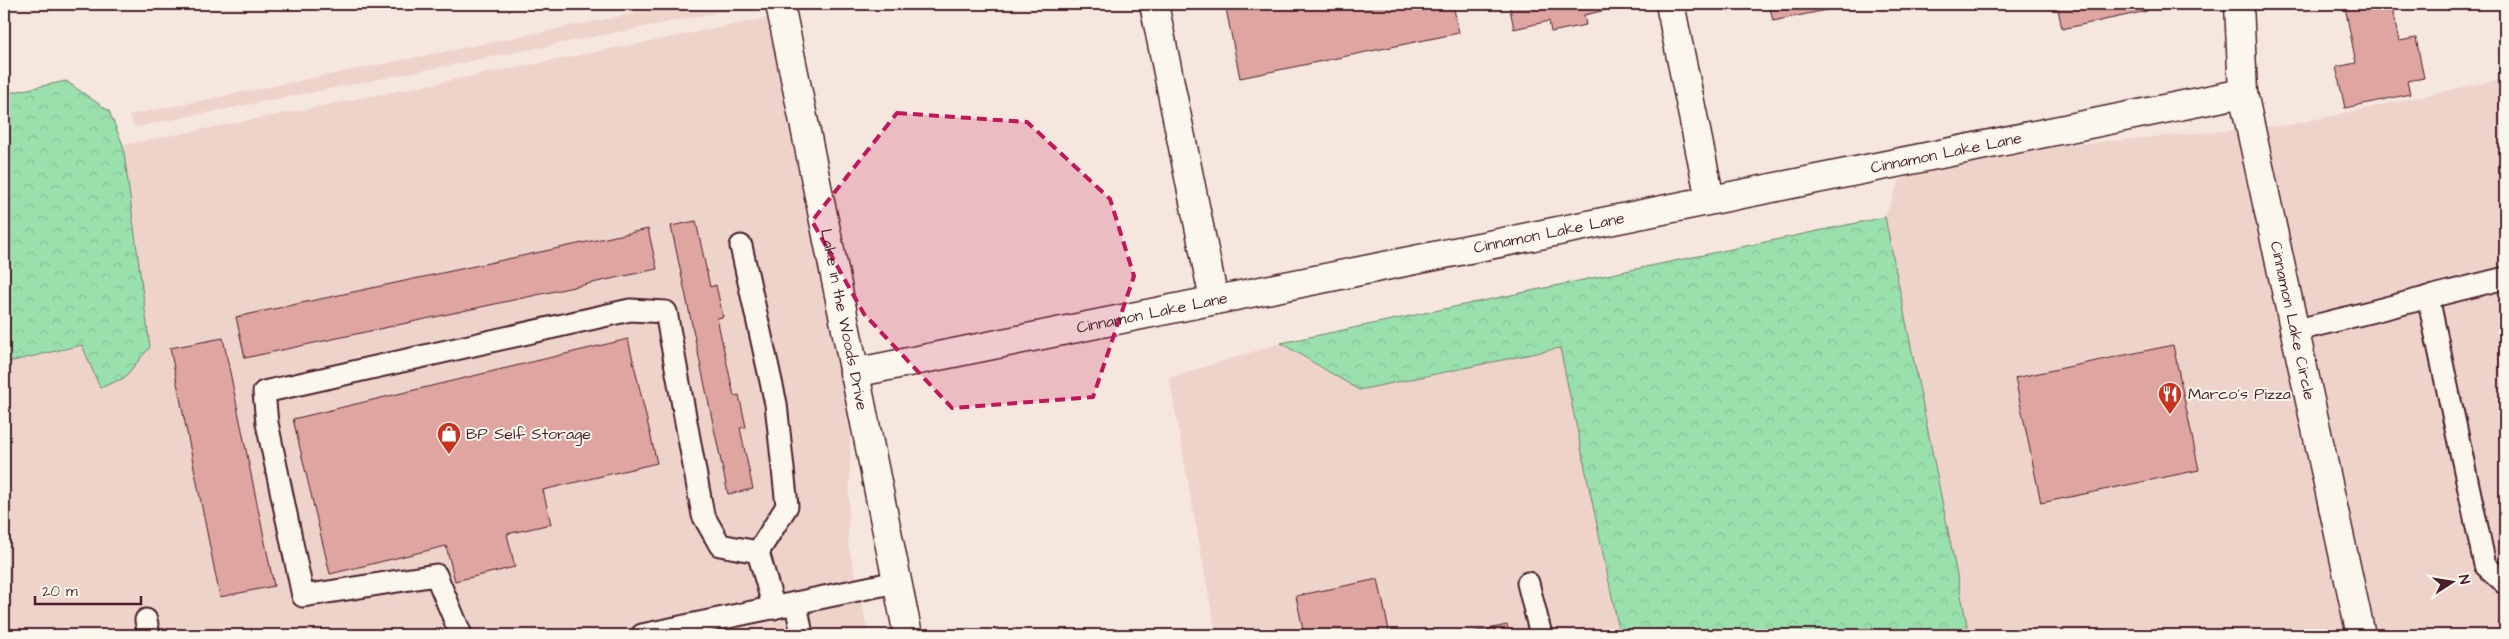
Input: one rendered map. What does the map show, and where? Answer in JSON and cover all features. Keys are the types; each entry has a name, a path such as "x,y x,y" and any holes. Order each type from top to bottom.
{"street":[{"name":"Lake in the Woods Drive","path":"780,4 908,635"},
{"path":"1154,4 1214,300"},
{"path":"1670,4 1710,200"},
{"name":"Cinnamon Lake Circle","path":"2239,4 2242,93 2361,635"},
{"name":"Cinnamon Lake Lane","path":"854,373 2242,93"}],"lane":[{"path":"742,246 776,404 787,506 758,552 774,608"},
{"path":"2294,331 2505,278"},
{"path":"2428,297 2485,565 2505,583"},
{"path":"461,635 436,575 303,596 267,423 264,392 630,310 666,312 703,515 720,545 758,552"},
{"path":"642,635 896,582"},
{"path":"1528,583 1541,635"},
{"path":"796,603 802,635"}],"highlighted area":[{"path":"897,113 1027,122 1110,199 1134,276 1093,397 952,408 864,314 812,221"}],"shaded area":[{"path":"681,4 761,4 135,127 129,115"},
{"path":"768,18 851,421 848,544 869,635 4,635 4,363 82,345 100,388 150,347 123,145"},
{"path":"2505,78 2505,635 1969,635 1883,222 1908,159 2289,125"},
{"path":"1281,343 1359,390 1560,348 1620,635 1216,635 1169,378"}],"green space":[{"path":"66,81 109,111 123,145 150,347 124,378 100,388 82,345 4,363 4,94"},
{"path":"1885,217 1969,635 1629,635 1619,630 1560,348 1359,390 1281,343"}],"building":[{"path":"1225,4 1453,4 1459,33 1240,78"},
{"path":"1509,4 1609,4 1611,9 1584,15 1586,25 1551,32 1549,21 1514,29"},
{"path":"1769,4 1840,4 1841,7 1773,21"},
{"path":"2057,4 2146,4 2147,11 2062,29"},
{"path":"2361,4 2391,4 2399,41 2416,38 2424,78 2407,81 2410,94 2345,108 2336,67 2356,63 2345,7"},
{"path":"696,221 710,287 716,285 723,317 717,318 734,396 739,395 746,427 740,428 753,489 728,494 671,226"},
{"path":"648,229 657,269 245,358 236,317"},
{"path":"223,338 274,586 220,597 170,348"},
{"path":"628,339 657,463 543,490 551,524 507,534 515,567 455,581 446,546 330,574 293,419"},
{"path":"2173,345 2199,470 2041,503 2015,378"},
{"path":"1378,579 1390,635 1304,635 1296,596"},
{"path":"1507,625 1510,635 1459,635"}],"place":[{"name":"Marco's Pizza","path":"2170,415"},
{"name":"BP Self Storage","path":"449,455"}]}
